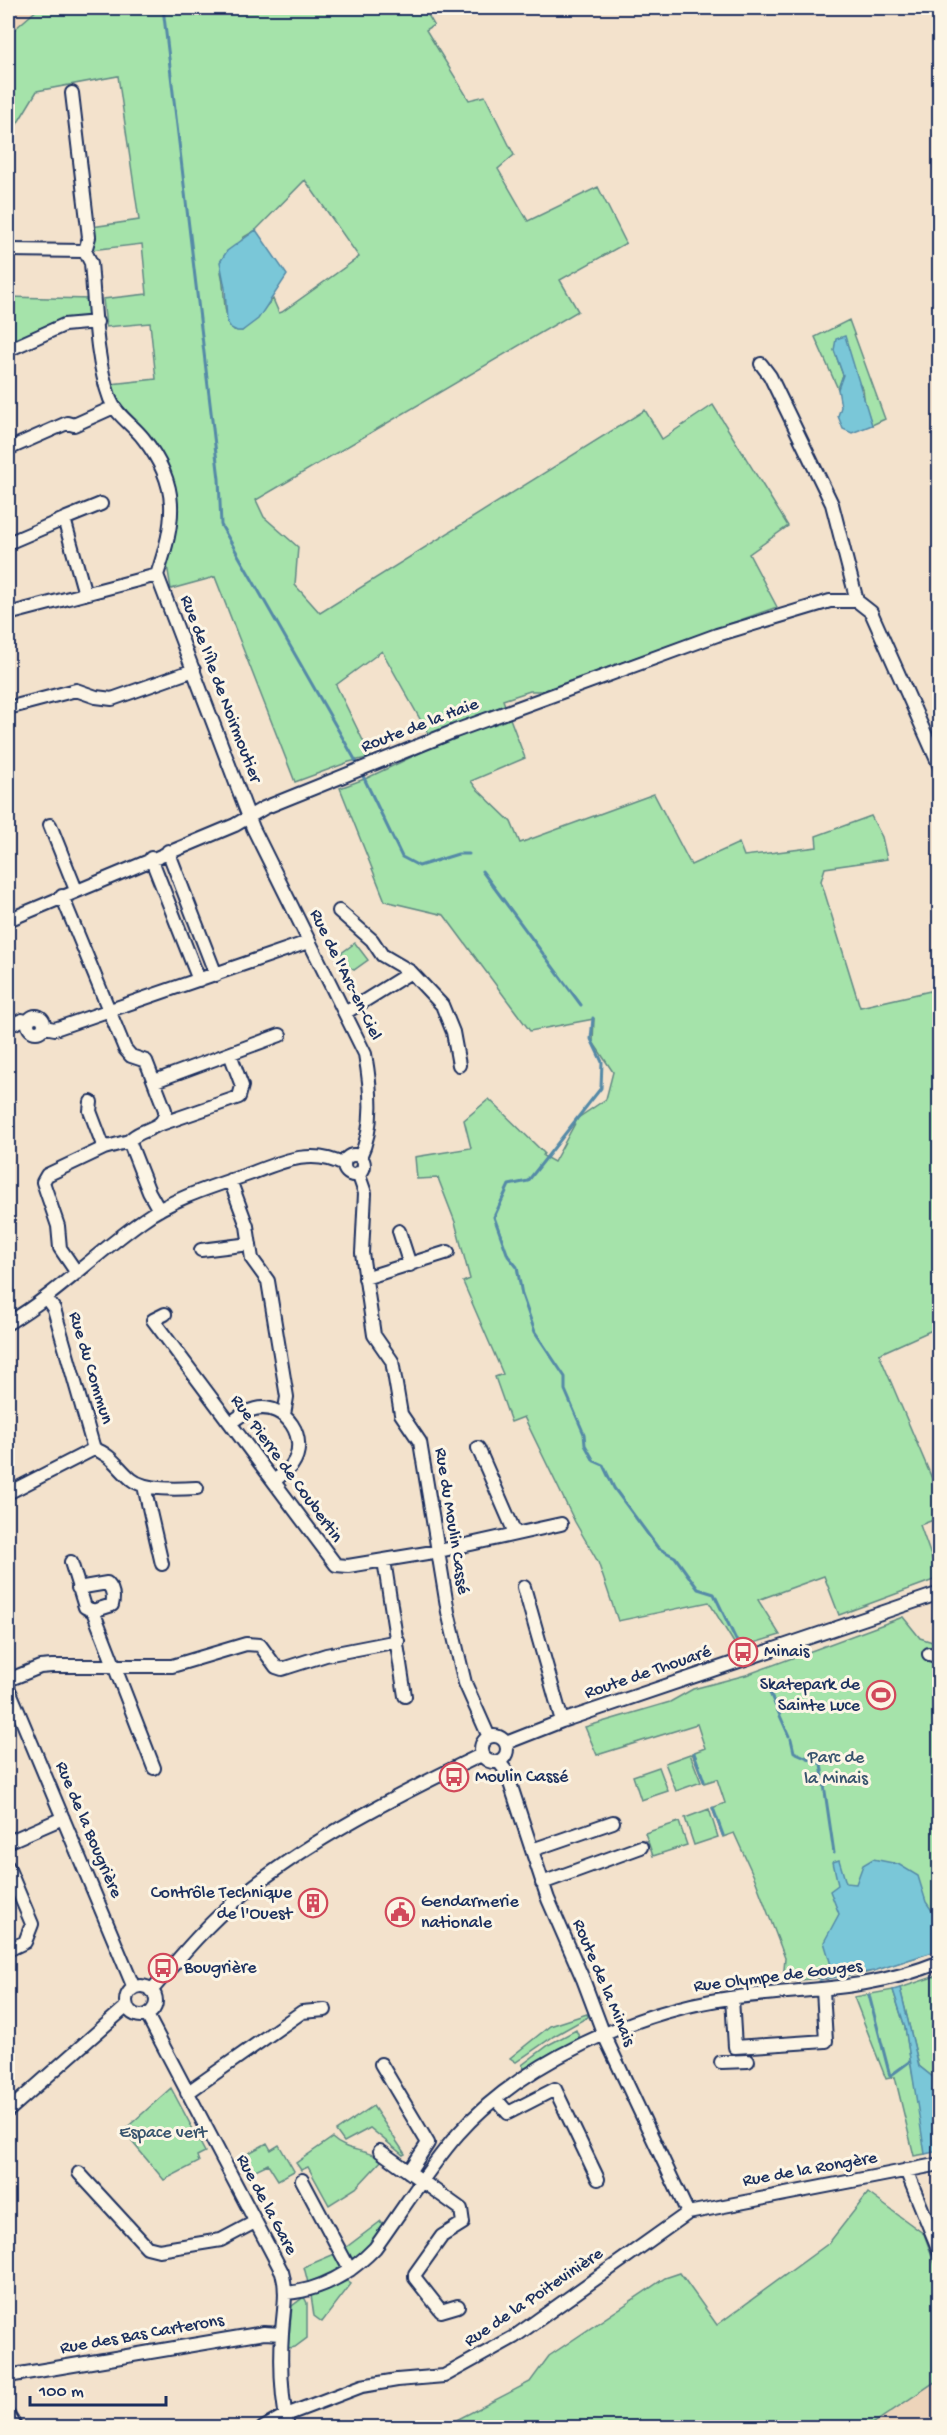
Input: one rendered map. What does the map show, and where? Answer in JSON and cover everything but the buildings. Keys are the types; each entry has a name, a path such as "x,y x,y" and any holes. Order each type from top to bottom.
{"street":[{"path":"8,614 157,575 172,523 171,490 164,467 143,438 114,407 104,378 91,263 85,251 89,237 72,93"},
{"path":"8,250 85,251"},
{"path":"8,350 63,325 97,322"},
{"path":"761,364 771,376 832,504 857,601 871,612 939,766"},
{"path":"8,449 114,407"},
{"path":"8,543 101,504"},
{"path":"63,519 85,594"},
{"name":"Rue de l'Île de Noirmoutier","path":"157,575 249,816"},
{"name":"Route de la Haie","path":"8,920 151,858 235,825 249,816 455,731 717,635 830,601 857,601"},
{"path":"8,708 76,690 96,697 112,699 194,670"},
{"name":"Rue de l'Arc-en-Ciel","path":"249,816 308,942 365,1054 369,1077 369,1139 360,1157"},
{"path":"50,825 76,890"},
{"path":"168,851 216,975"},
{"path":"151,858 199,980"},
{"path":"62,896 125,1049 131,1056 146,1062 155,1081 165,1110 166,1118 161,1125"},
{"path":"339,911 372,940 382,955 411,972 442,1005 453,1032 459,1065"},
{"path":"8,1026 22,1020 28,1022 32,1017 39,1016 44,1019 44,1027 55,1029 308,942"},
{"path":"345,1013 357,1003 411,972"},
{"path":"155,1081 280,1035"},
{"path":"77,1273 60,1248 58,1226 43,1182 47,1175 104,1148 129,1141 136,1134 239,1097 242,1086 230,1054"},
{"path":"91,1102 90,1111 104,1148"},
{"path":"129,1141 159,1210"},
{"path":"8,1323 47,1299 110,1244 159,1210 188,1196 288,1160 310,1156 331,1157 344,1165 349,1173 358,1173 364,1166 360,1157 349,1156 344,1165"},
{"name":"Rue du Moulin Cassé","path":"358,1173 365,1193 362,1252 374,1335 392,1361 401,1414 420,1442 447,1608 465,1683 489,1737"},
{"path":"230,1180 248,1226 252,1259 268,1281 286,1397 284,1414"},
{"path":"399,1231 410,1265"},
{"path":"201,1250 250,1244"},
{"path":"365,1278 448,1252"},
{"name":"Rue du Commun","path":"47,1299 54,1310 94,1449"},
{"name":"Rue Pierre de Coubertin","path":"165,1314 153,1320 274,1481 332,1563 342,1566 439,1551 561,1524"},
{"path":"231,1423 246,1412 260,1408 284,1414 294,1427 297,1453 292,1464 274,1481"},
{"path":"478,1448 515,1533"},
{"path":"8,1493 94,1449 104,1452 132,1481 144,1486 197,1488"},
{"path":"144,1486 162,1564"},
{"path":"384,1560 405,1696"},
{"path":"71,1562 85,1607 93,1611 154,1768"},
{"path":"78,1588 107,1583 111,1587 114,1599 112,1605 93,1611"},
{"path":"524,1587 562,1721"},
{"name":"Route de Thouaré","path":"506,1743 562,1721 939,1593"},
{"path":"8,1680 46,1666 172,1666 246,1644 260,1645 276,1667 282,1669 326,1655 398,1641"},
{"name":"Rue de la Bougrière","path":"8,1687 134,1988"},
{"path":"489,1737 500,1737 506,1743 506,1756 500,1762 491,1763 482,1755 481,1746 489,1737"},
{"path":"152,1990 202,1932 259,1882 325,1839 482,1755"},
{"name":"Route de la Minais","path":"500,1762 506,1771 542,1883 604,2035 688,2213"},
{"path":"8,1842 63,1818"},
{"path":"532,1850 613,1822"},
{"path":"542,1883 641,1846"},
{"path":"8,1867 32,1924 25,1942 8,1950"},
{"name":"Rue Olympe de Gouges","path":"287,2293 313,2289 350,2270 375,2248 457,2135 496,2099 543,2066 604,2035 689,2006 732,1998 823,1990 880,1981 939,1962"},
{"path":"143,1986 152,1990 156,1998 155,2006 147,2015 133,2014 127,2006 128,1994 134,1988 143,1986"},
{"path":"735,2047 826,2041 823,1990"},
{"path":"721,2062 742,2061 735,2047 732,1998"},
{"path":"8,2111 127,2006"},
{"path":"187,2093 302,2012 325,2010"},
{"name":"Rue de la Gare","path":"147,2015 280,2267 287,2293 281,2364 287,2421"},
{"path":"381,2064 428,2143 409,2172"},
{"path":"496,2099 508,2113 555,2089 598,2179"},
{"path":"380,2151 461,2209 463,2223 442,2236 415,2274 415,2278 441,2311 458,2306"},
{"name":"Rue de la Rongère","path":"688,2213 939,2164"},
{"path":"906,2170 939,2253"},
{"path":"79,2174 147,2247 159,2250 221,2240 255,2222"},
{"path":"302,2180 350,2270"},
{"name":"Rue de la Poitevinière","path":"263,2427 287,2421 377,2382 444,2376 514,2337 688,2213"},
{"name":"Rue des Bas Carterons","path":"8,2376 264,2333 282,2334"},
{"path":"8,2415 16,2427"}],"shaded area":[{"path":"8,8 39,8 8,35"},
{"path":"939,2379 939,2427 868,2427"}],"green space":[{"path":"39,8 424,8 434,25 426,30 469,100 485,96 514,155 498,169 528,221 598,187 626,243 560,280 578,311 256,500 264,517 298,547 295,585 320,613 645,410 662,439 713,405 788,526 749,554 777,607 542,691 530,691 503,700 525,758 471,781 511,822 520,843 654,794 691,865 739,843 744,856 817,847 816,836 871,816 882,837 887,859 825,868 821,881 860,1007 939,989 939,1327 879,1354 939,1495 939,1518 920,1525 939,1578 839,1615 824,1576 758,1600 780,1635 737,1648 709,1602 618,1621 598,1562 575,1522 524,1417 511,1422 495,1377 503,1374 463,1282 470,1279 455,1222 438,1178 417,1179 415,1157 471,1148 464,1120 489,1099 544,1153 543,1156 554,1162 578,1118 606,1099 613,1072 593,1042 594,1019 530,1031 444,915 385,901 340,788 435,746 382,651 336,685 371,757 349,762 295,782 215,577 171,589 167,565 173,534 169,471 155,442 119,403 111,384 156,379 150,323 106,327 103,299 147,294 142,244 91,250 92,227 139,220 118,76 37,91 8,139 8,35","holes":["305,180 359,257 282,312 279,313 273,299 242,331 234,330 230,324 225,310 221,272 244,237 256,230"]},
{"path":"8,297 90,299 89,318 56,321 8,343"},
{"path":"849,320 885,419 872,425 865,405 863,389 834,350 843,375 838,389 815,337"},
{"path":"355,943 368,960 354,970 351,968 347,970 336,957"},
{"name":"Parc de la Minais","path":"903,1617 920,1638 939,1644 939,1950 866,1973 783,1982 785,1958 755,1879 734,1833 723,1837 712,1808 725,1803 717,1779 704,1783 692,1753 705,1748 697,1724 597,1755 585,1727 670,1702 693,1689 746,1675"},
{"path":"690,1754 701,1782 676,1791 665,1763"},
{"path":"659,1767 668,1791 641,1800 633,1776"},
{"path":"709,1809 718,1837 694,1845 685,1818"},
{"path":"679,1822 687,1845 653,1856 645,1833"},
{"path":"939,1975 939,2082 919,2066 900,1988"},
{"path":"893,1990 905,2027 925,2148 925,2154 914,2156 895,2077 886,2079 854,1997"},
{"path":"587,2014 588,2017 554,2036 516,2062 510,2058 550,2026"},
{"path":"576,2030 580,2039 525,2070 522,2065 550,2044"},
{"name":"Espace vert","path":"171,2088 205,2152 197,2156 199,2162 164,2180 123,2131"},
{"path":"373,2106 405,2154 403,2155 370,2128 344,2142 336,2131"},
{"path":"332,2138 344,2146 382,2160 356,2188 329,2205 308,2167 301,2170 296,2163"},
{"path":"267,2143 271,2150 279,2145 294,2171 278,2180 268,2164 245,2175 238,2159"},
{"path":"868,2193 924,2234 939,2275 939,2379 868,2427 443,2427 530,2382 549,2356 665,2278 680,2273 717,2325 829,2243"},
{"path":"381,2221 384,2225 367,2248 351,2260 344,2249"},
{"path":"337,2253 343,2267 308,2283 304,2267"},
{"path":"347,2281 351,2284 322,2322 314,2316 311,2295"},
{"path":"304,2297 307,2303 307,2338 295,2347 288,2348 292,2306"}],"water":[{"path":"256,230 287,275 258,319 242,331 237,331 227,322 225,288 220,262 227,251"},
{"path":"845,336 872,425 852,433 843,429 838,416 841,407 838,389 843,375 834,350 836,339"},
{"path":"873,1859 898,1864 918,1876 926,1902 939,1921 939,1950 874,1971 820,1980 831,1965 824,1942 839,1914 830,1891 838,1885 833,1862 839,1860 846,1883 856,1884 863,1865"},
{"path":"900,1988 919,2066 939,2082 939,2151 925,2154 905,2027 893,1990"}],"waterway":[{"path":"163,8 219,479 221,525 357,763"},
{"path":"363,776 402,857 419,866 458,854 469,854"},
{"path":"482,871 581,1005"},
{"path":"593,1018 591,1039 602,1062 601,1088 528,1181 509,1185 494,1217 508,1256 517,1267 522,1295 535,1332 565,1377 565,1390 584,1434 585,1445 594,1461 603,1465 614,1488 658,1548 675,1557 698,1589 714,1594 739,1646"},
{"path":"765,1682 789,1736"},
{"path":"791,1739 794,1752 821,1764 834,1853"},
{"path":"694,1753 704,1781"},
{"path":"713,1808 723,1835"},
{"path":"869,1995 890,2076 909,2062"}],"place":[{"name":"Minais","path":"743,1652"},
{"name":"Skatepark de Sainte Luce","path":"881,1695"},
{"name":"Moulin Cassé","path":"454,1777"},
{"name":"Contrôle Technique de l'Ouest","path":"313,1903"},
{"name":"Gendarmerie nationale","path":"400,1912"},
{"name":"Bougrière","path":"163,1968"}]}
